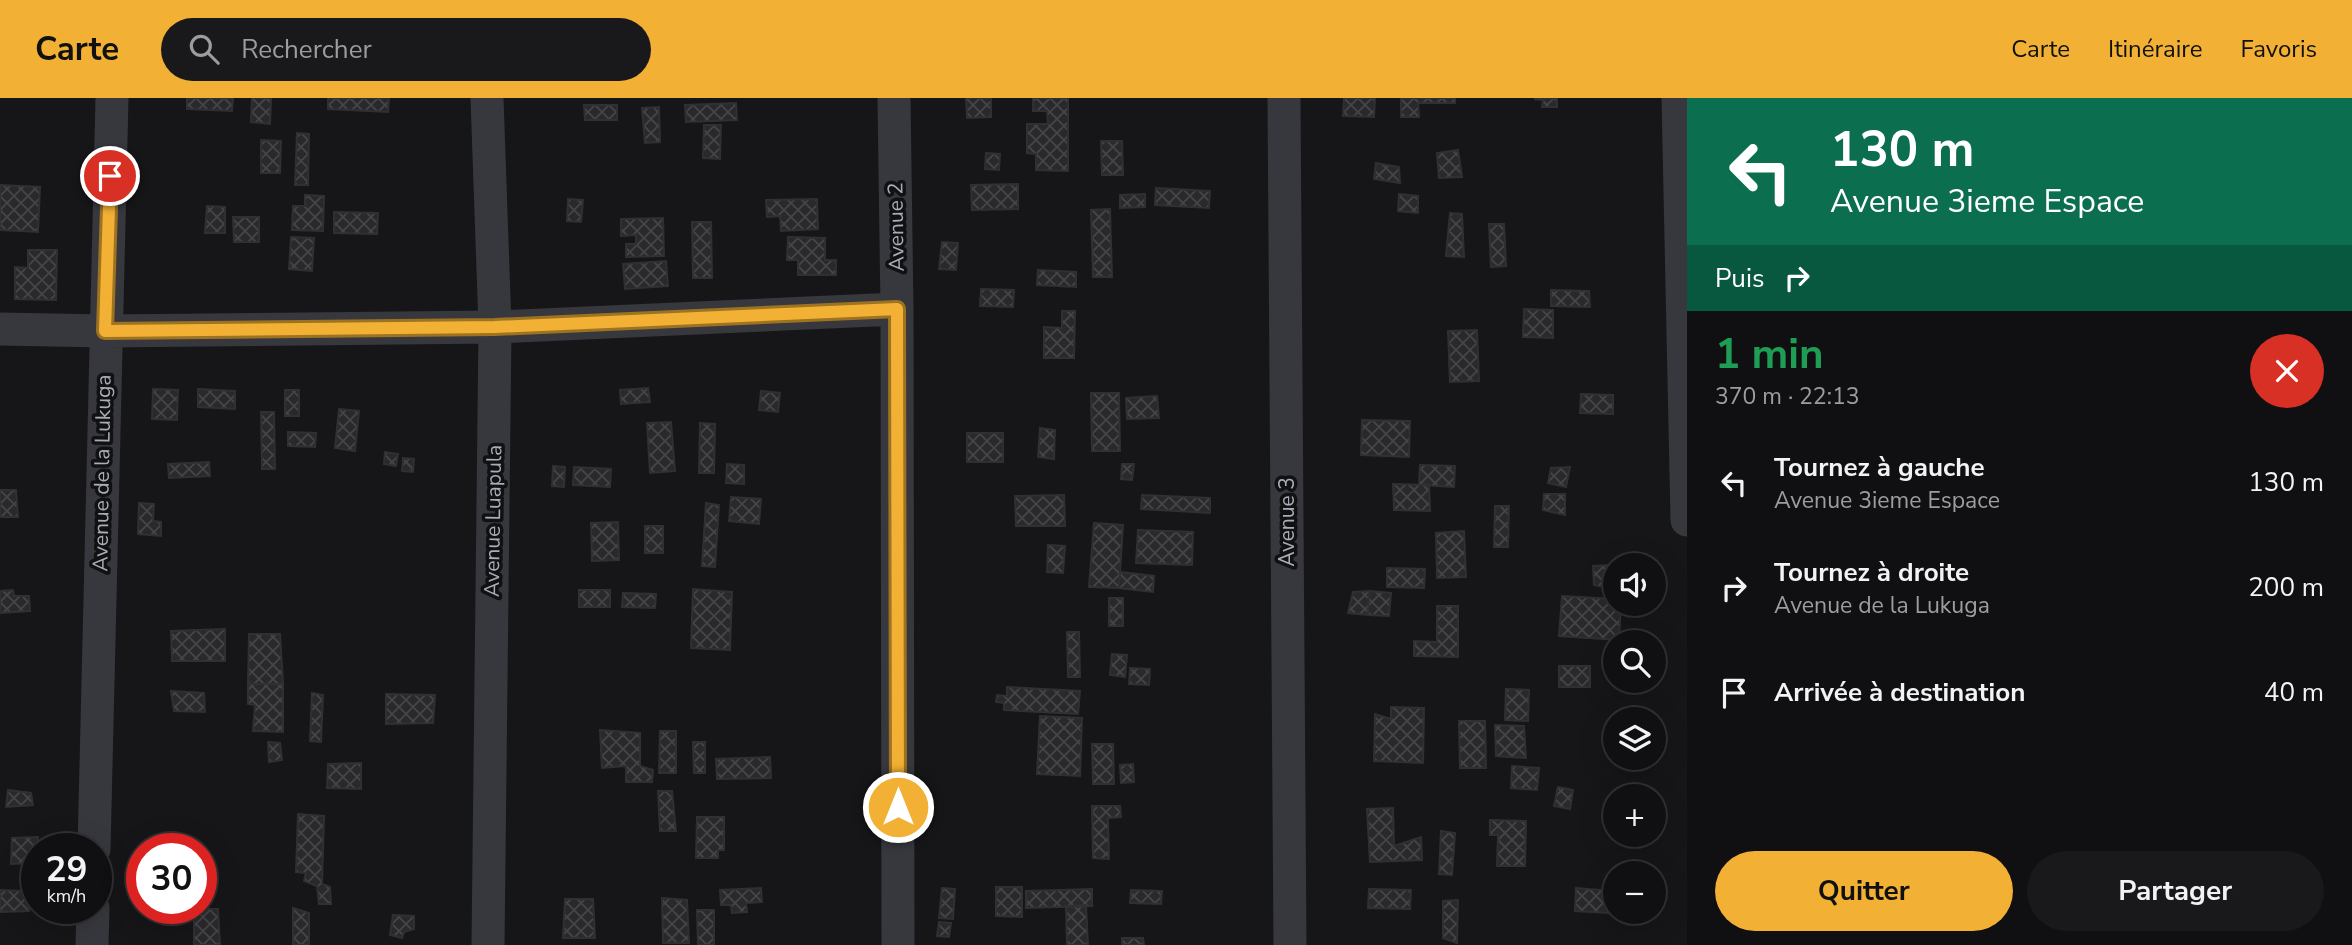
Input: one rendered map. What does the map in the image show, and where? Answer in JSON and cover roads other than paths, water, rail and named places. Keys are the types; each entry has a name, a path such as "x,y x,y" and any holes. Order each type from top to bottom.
{"street":[{"name":"Avenue de la Lukuga","path":"94,833 112,98"},
{"name":"Avenue Luapula","path":"487,98 495,327 488,945"},
{"name":"Avenue 2","path":"894,98 898,945"},
{"name":"Avenue 3","path":"1284,98 1290,945"},
{"path":"1678,98 1687,520"},
{"path":"0,329 105,331 495,327 897,309"},
{"path":"92,945 93,924"}]}
